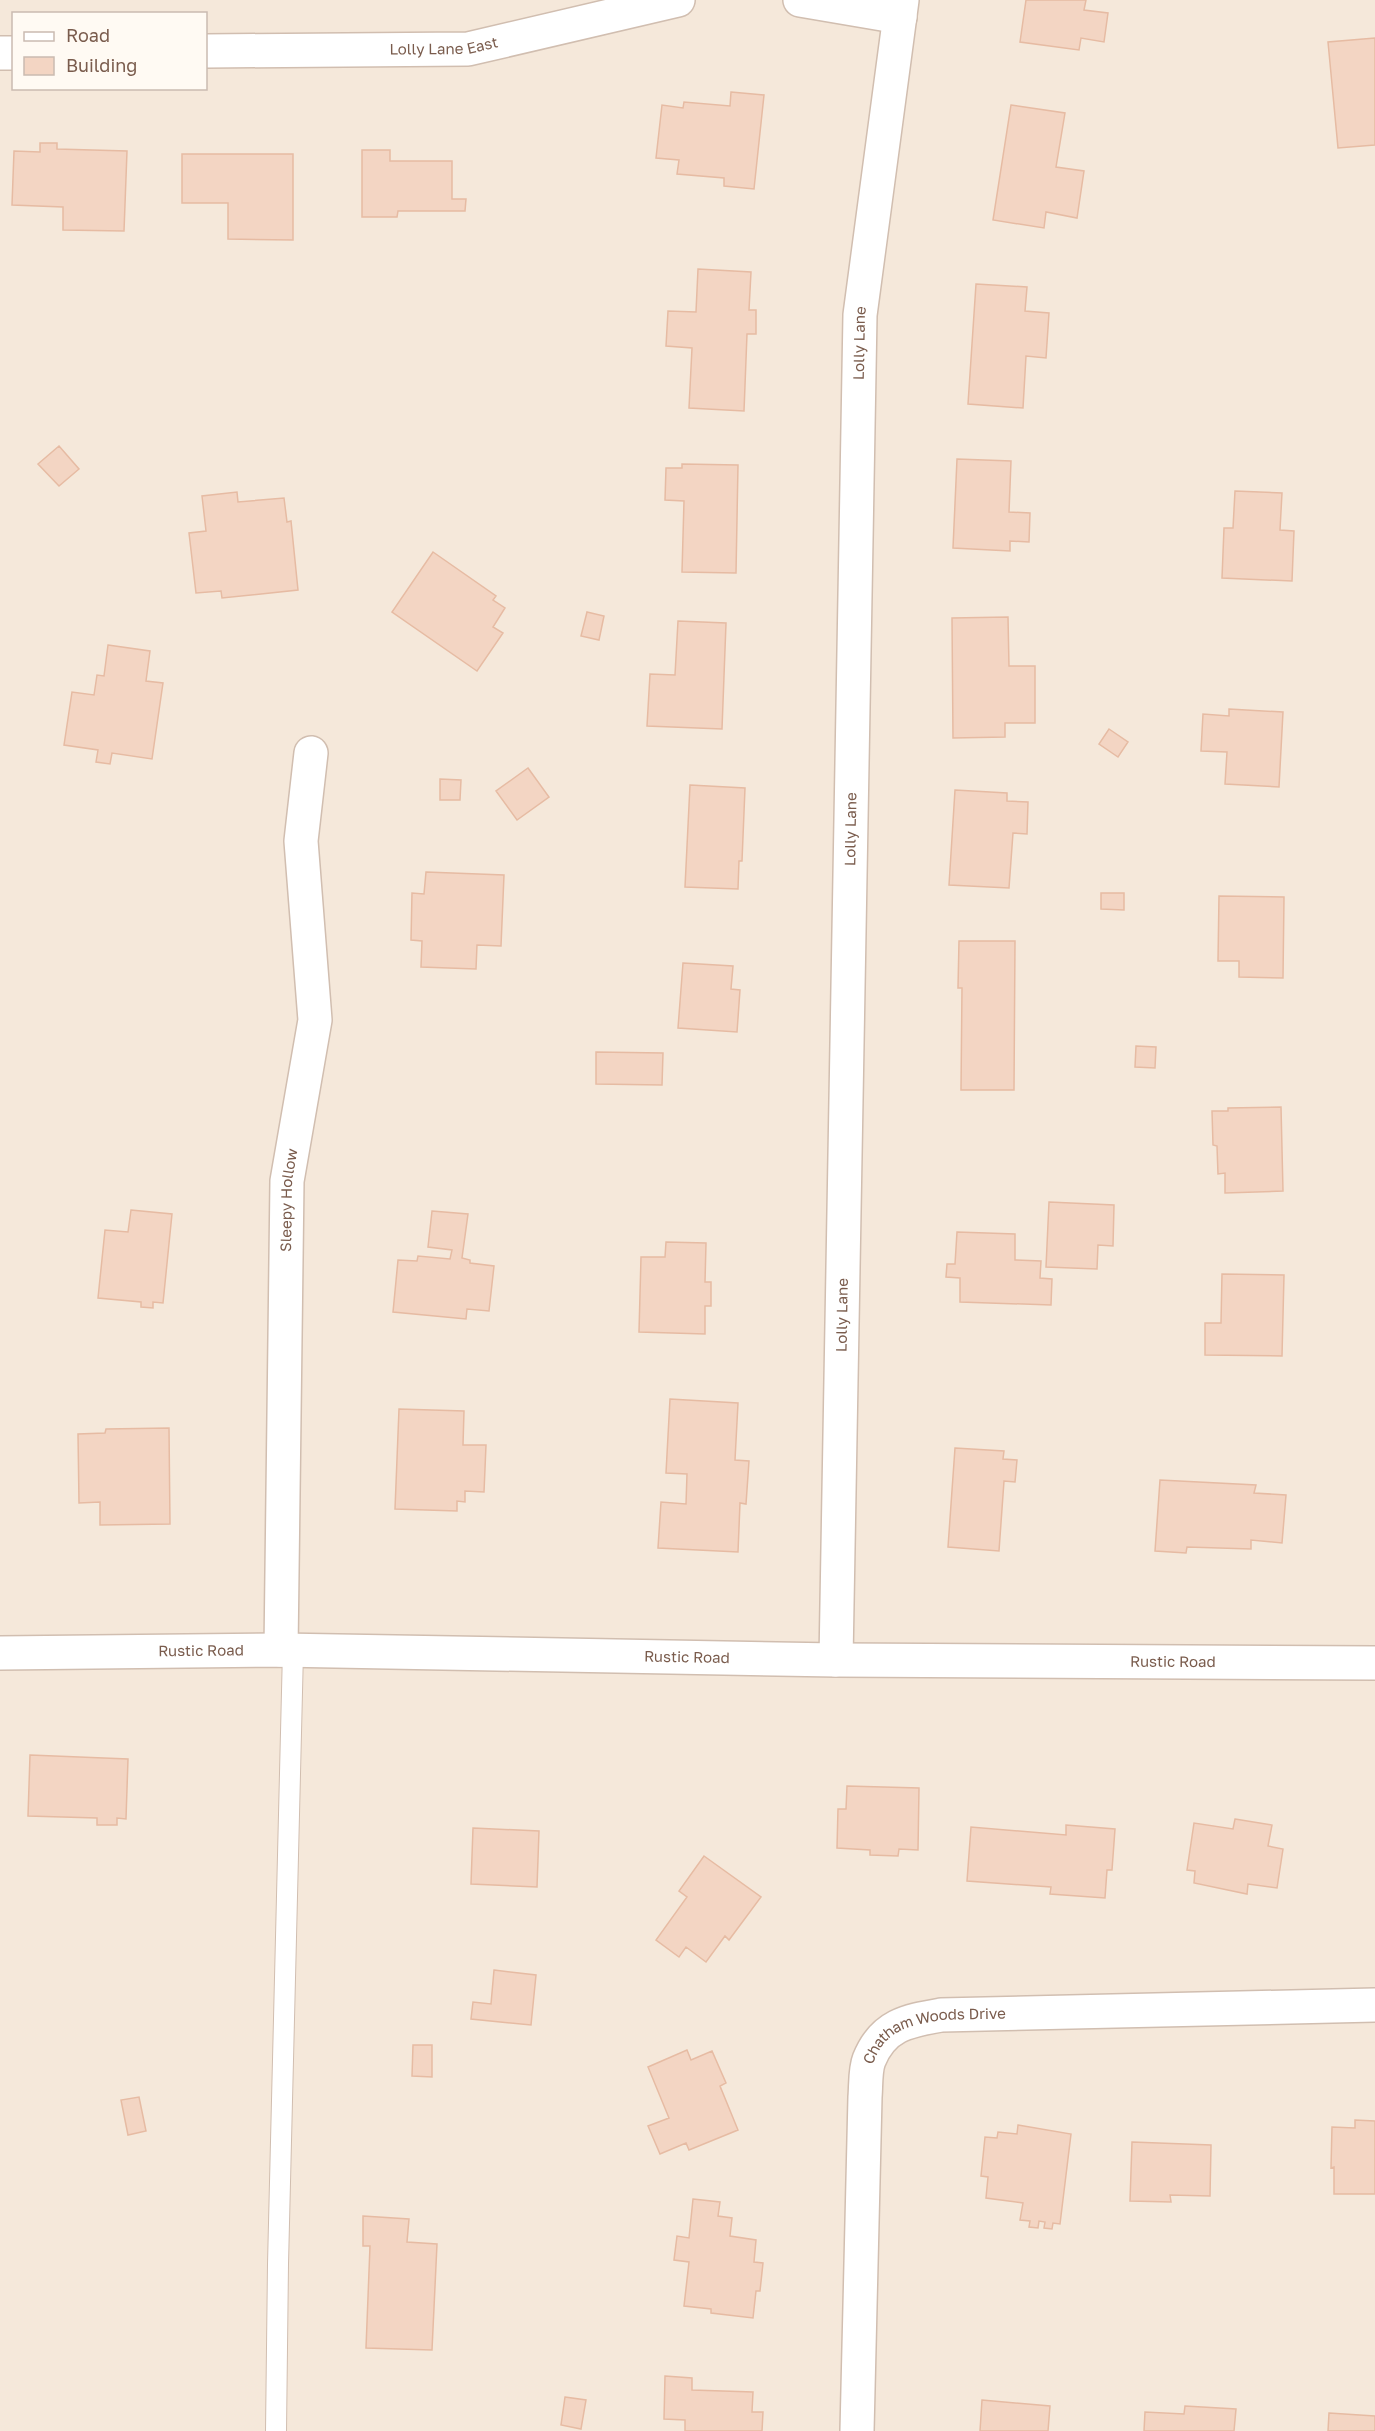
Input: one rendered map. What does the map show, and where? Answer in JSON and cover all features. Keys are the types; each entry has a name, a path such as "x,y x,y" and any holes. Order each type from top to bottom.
{"street":[{"name":"Lolly Lane East","path":"207,51 468,49 678,0"},
{"path":"800,0 901,9"},
{"name":"Lolly Lane","path":"836,1660 860,315 901,9"},
{"name":"Sleepy Hollow","path":"287,1651 287,1181 315,1020 301,841 311,753"},
{"name":"Rustic Road","path":"0,1653 287,1651 836,1660 1375,1663"},
{"name":"Chatham Woods Drive","path":"857,2431 865,2097 868,2061 885,2033 905,2022 940,2015 1375,2005"}],"lane":[{"path":"276,2431 287,1651"}],"shaded area":[{"path":"0,0 1375,0 1375,2431 0,2431"}],"building":[{"path":"1026,0 1086,0 1084,10 1108,13 1104,42 1081,38 1079,50 1020,42"},
{"path":"1375,38 1375,145 1338,148 1328,42"},
{"path":"731,92 764,95 754,189 724,186 724,178 677,174 679,160 656,158 662,105 683,108 684,102 730,106"},
{"path":"1011,105 1065,113 1056,167 1084,171 1077,218 1046,212 1044,228 993,220"},
{"path":"40,143 57,143 57,149 127,151 124,231 63,230 63,207 12,205 14,151 40,152"},
{"path":"362,150 390,150 390,161 452,161 452,199 466,199 465,211 398,211 397,217 362,217"},
{"path":"182,154 293,154 293,240 228,239 228,203 182,203"},
{"path":"698,269 751,272 749,310 756,310 756,334 747,334 744,411 689,408 692,348 666,346 668,311 696,312"},
{"path":"976,284 1027,287 1025,311 1049,313 1046,358 1026,356 1023,408 968,404"},
{"path":"59,446 79,469 59,486 38,464"},
{"path":"957,459 1011,461 1009,512 1030,513 1029,542 1010,541 1010,551 953,548"},
{"path":"682,464 738,465 736,573 682,572 684,501 665,500 666,468 682,468"},
{"path":"1235,491 1282,493 1280,530 1294,531 1292,581 1222,578 1224,528 1233,528"},
{"path":"237,492 238,502 284,498 287,522 291,521 298,590 222,598 221,591 196,593 189,533 206,531 202,496"},
{"path":"433,552 496,596 493,600 505,608 493,627 503,633 477,671 392,612"},
{"path":"587,612 604,616 599,640 581,636"},
{"path":"1008,617 1009,666 1035,666 1035,723 1005,723 1005,737 953,738 952,618"},
{"path":"678,621 726,623 722,729 647,726 650,674 675,675"},
{"path":"108,645 150,651 146,681 163,683 152,759 112,753 110,764 96,762 98,750 64,745 72,692 94,695 97,675 104,676"},
{"path":"1229,709 1283,712 1279,787 1225,784 1227,752 1201,751 1203,714 1229,716"},
{"path":"1109,729 1128,742 1118,757 1099,744"},
{"path":"528,768 549,797 517,820 496,791"},
{"path":"440,779 461,780 460,800 440,800"},
{"path":"690,785 745,788 742,861 739,861 738,889 685,887"},
{"path":"955,790 1007,793 1007,801 1028,802 1027,834 1013,833 1009,888 949,885"},
{"path":"426,872 504,875 501,946 477,945 476,969 421,967 422,941 411,940 412,893 424,894"},
{"path":"1101,893 1124,893 1124,910 1101,909"},
{"path":"1219,896 1284,897 1283,978 1239,977 1239,961 1218,961"},
{"path":"959,941 1015,941 1014,1090 961,1090 962,988 958,988"},
{"path":"683,963 733,966 731,989 740,990 737,1032 678,1028"},
{"path":"1136,1046 1156,1047 1155,1068 1135,1067"},
{"path":"596,1052 663,1053 662,1085 596,1084"},
{"path":"1281,1107 1283,1191 1225,1193 1225,1173 1218,1174 1217,1146 1213,1145 1212,1111 1228,1111 1228,1108"},
{"path":"1049,1202 1114,1205 1113,1246 1098,1245 1097,1269 1046,1267"},
{"path":"131,1210 172,1214 163,1303 153,1302 153,1308 141,1307 141,1302 98,1298 105,1230 128,1232"},
{"path":"432,1211 468,1214 462,1258 470,1260 470,1263 494,1266 489,1311 467,1309 466,1319 393,1312 398,1260 417,1261 418,1256 450,1259 452,1250 428,1247"},
{"path":"957,1232 1015,1234 1015,1260 1041,1261 1040,1278 1052,1279 1051,1305 960,1302 960,1278 946,1277 947,1264 955,1264"},
{"path":"666,1242 706,1243 705,1282 711,1282 711,1306 705,1306 705,1334 639,1332 641,1257 665,1257"},
{"path":"1222,1274 1284,1275 1282,1356 1205,1355 1205,1323 1221,1323"},
{"path":"670,1399 738,1403 735,1460 749,1461 746,1504 740,1503 738,1552 658,1548 661,1502 686,1504 687,1474 666,1473"},
{"path":"399,1409 464,1411 463,1445 486,1445 484,1492 465,1491 465,1502 457,1501 457,1511 395,1509"},
{"path":"169,1428 170,1524 100,1525 100,1502 79,1503 78,1434 105,1433 106,1429"},
{"path":"955,1448 1004,1451 1003,1459 1017,1460 1015,1482 1004,1481 999,1551 948,1547"},
{"path":"1160,1480 1256,1485 1254,1493 1286,1495 1282,1543 1251,1540 1251,1549 1187,1547 1186,1553 1155,1551"},
{"path":"30,1755 128,1759 126,1819 117,1818 117,1825 97,1825 97,1818 28,1816"},
{"path":"847,1786 919,1788 918,1850 899,1849 898,1856 870,1855 870,1850 837,1848 838,1809 846,1809"},
{"path":"1235,1819 1272,1825 1268,1846 1283,1849 1277,1888 1248,1884 1247,1894 1194,1883 1195,1871 1187,1870 1194,1823 1233,1829"},
{"path":"1066,1825 1115,1829 1112,1870 1107,1870 1105,1898 1050,1894 1051,1887 967,1881 971,1827 1066,1835"},
{"path":"473,1828 539,1831 537,1887 471,1884"},
{"path":"704,1856 761,1897 729,1940 725,1936 706,1962 686,1947 679,1957 656,1940 687,1897 679,1891"},
{"path":"494,1970 536,1975 531,2025 471,2019 473,2002 491,2004"},
{"path":"413,2045 432,2045 432,2077 412,2076"},
{"path":"687,2050 691,2060 712,2051 726,2083 720,2086 738,2130 689,2150 686,2143 660,2154 648,2126 669,2118 648,2067"},
{"path":"139,2097 146,2131 128,2135 121,2100"},
{"path":"1355,2120 1375,2121 1375,2194 1334,2194 1334,2167 1331,2168 1332,2127 1355,2128"},
{"path":"1018,2125 1071,2134 1060,2224 1053,2223 1052,2229 1044,2228 1045,2222 1039,2221 1038,2228 1029,2227 1030,2221 1020,2220 1023,2203 986,2198 988,2177 981,2176 985,2137 997,2138 998,2132 1017,2134"},
{"path":"1132,2142 1211,2145 1210,2196 1170,2195 1171,2202 1130,2201"},
{"path":"693,2199 720,2202 718,2216 732,2218 730,2236 756,2240 754,2262 763,2263 760,2291 756,2291 753,2318 711,2313 711,2309 684,2306 689,2262 674,2260 677,2236 689,2238"},
{"path":"363,2216 409,2219 407,2242 437,2244 432,2350 366,2348 370,2246 363,2246"},
{"path":"665,2376 692,2378 692,2390 753,2392 752,2412 763,2412 762,2431 685,2431 685,2420 664,2419"},
{"path":"565,2397 586,2400 581,2429 561,2425"},
{"path":"982,2400 1050,2406 1048,2431 980,2431"},
{"path":"1185,2406 1236,2409 1234,2431 1144,2431 1145,2412 1184,2414"},
{"path":"1329,2413 1375,2416 1375,2431 1328,2431"}]}
